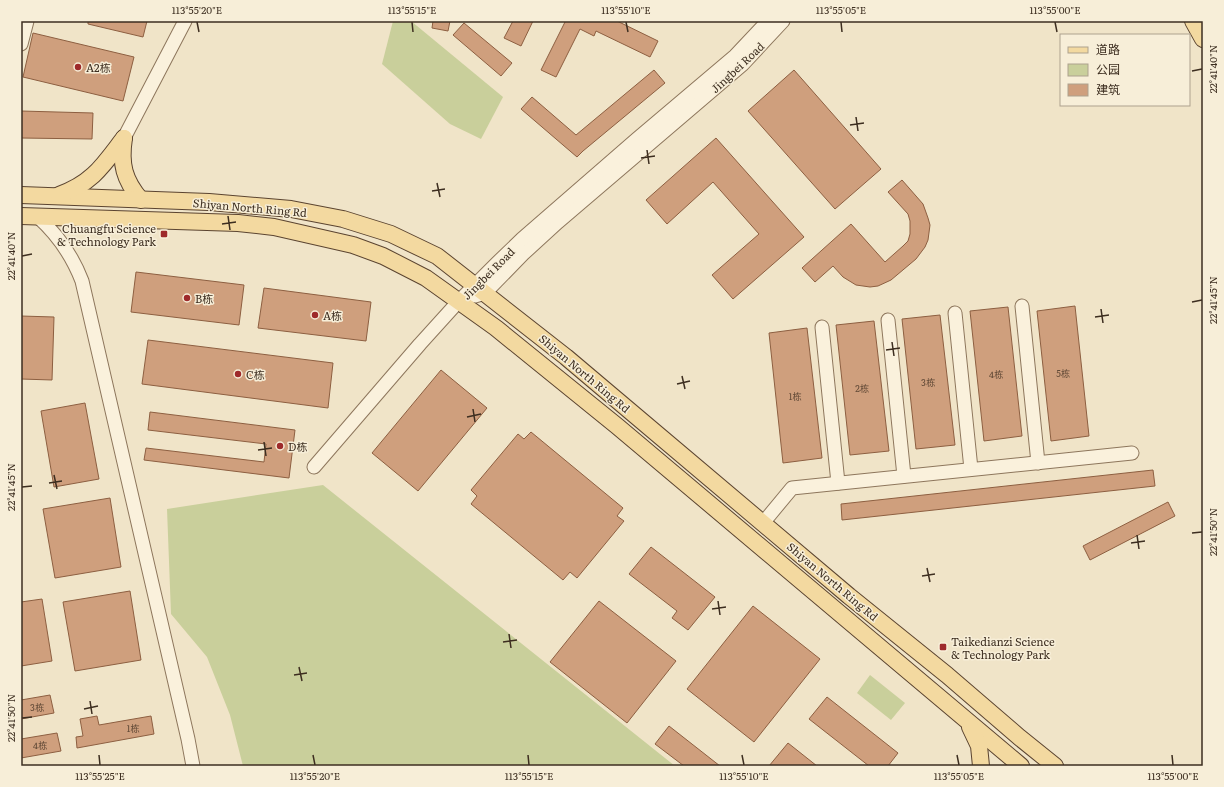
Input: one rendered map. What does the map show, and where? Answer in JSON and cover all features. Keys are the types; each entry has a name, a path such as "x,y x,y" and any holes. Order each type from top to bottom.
{"main road":[{"path":"1193,21 1203,39"},
{"path":"55,196 86,182 99,171 124,138"},
{"path":"124,138 122,165 129,184 141,200"},
{"name":"Shiyan North Ring Rd","path":"21,195 209,202 291,209 342,219 391,234 437,256 566,357 849,596 947,675 1055,766"},
{"name":"Shiyan North Ring Rd","path":"21,216 238,223 274,227 353,245 383,256 426,278 496,328 617,426 961,716 1013,764"},
{"path":"961,716 970,727 976,740 980,753 981,766"},
{"path":"1013,764 1034,749"},
{"path":"1031,766 1034,749"}],"street":[{"path":"21,44 27,21"},
{"path":"124,138 185,21"},
{"name":"Jingbei Road","path":"480,289 522,239 735,56 768,21"},
{"name":"Jingbei Road","path":"458,302 480,289 523,254 558,222 742,64 783,21"},
{"path":"38,216 64,245 74,262 82,281 193,766"},
{"path":"314,467 458,302"},
{"path":"1022,306 1038,463"},
{"path":"955,313 971,469"},
{"path":"888,320 904,476"},
{"path":"822,327 838,483"},
{"path":"763,523 792,488 1132,453"}],"green space":[{"path":"393,21 411,21 503,97 481,139 450,124 382,64"},
{"path":"323,485 675,766 243,766 230,715 207,657 171,614 167,509"},
{"path":"870,675 905,703 891,720 857,693"}],"building":[{"path":"88,21 147,21 143,37 88,24"},
{"path":"433,21 450,21 448,31 432,28"},
{"path":"513,21 533,21 521,46 504,38"},
{"path":"564,21 617,21 658,41 650,57 596,31 594,36 580,29 556,77 541,70 565,22"},
{"path":"464,23 512,63 501,76 453,35"},
{"name":"A2栋","path":"33,33 134,57 123,101 23,77"},
{"path":"654,70 665,83 577,157 521,109 532,97 576,135"},
{"path":"794,70 881,169 835,209 748,111"},
{"path":"21,111 93,113 92,139 21,138"},
{"path":"716,138 804,237 733,299 712,275 759,234 713,182 667,224 646,200"},
{"path":"902,180 923,204 930,225 928,240 925,247 916,259 891,280 878,286 870,287 856,285 843,277 833,266 815,282 802,268 851,224 885,262 908,241 910,234 910,221 908,214 888,192"},
{"name":"B栋","path":"136,272 244,285 239,325 131,312"},
{"name":"A栋","path":"264,288 371,302 366,341 258,328"},
{"path":"1075,306 1089,436 1051,441 1037,311"},
{"path":"1008,307 1022,436 984,441 970,311"},
{"path":"940,315 955,445 916,449 902,319"},
{"path":"21,316 54,317 52,380 21,379"},
{"path":"874,321 889,451 850,455 836,325"},
{"path":"807,328 822,458 783,463 769,333"},
{"name":"C栋","path":"148,340 333,363 328,408 142,384"},
{"path":"441,370 487,408 418,491 372,453"},
{"path":"85,403 99,479 54,487 41,411"},
{"name":"D栋","path":"150,412 295,430 289,478 144,460 146,448 264,462 266,444 148,430"},
{"path":"531,432 623,508 617,516 624,521 577,578 570,572 563,580 471,504 477,496 471,490 518,434 524,439"},
{"path":"1153,470 1155,486 842,520 841,504"},
{"path":"110,498 121,567 55,578 43,509"},
{"path":"1168,502 1175,516 1090,560 1083,546"},
{"path":"651,547 715,597 688,630 672,618 677,611 629,574"},
{"path":"130,591 141,660 75,671 63,602"},
{"path":"42,599 52,661 21,666 21,602"},
{"path":"599,601 676,661 627,723 550,662"},
{"path":"753,606 820,659 754,742 687,689"},
{"path":"50,695 54,713 21,719 21,700"},
{"path":"827,697 898,753 888,766 869,766 809,719"},
{"path":"97,716 99,725 151,716 154,734 77,748 76,737 83,736 80,719"},
{"path":"669,726 720,766 684,766 655,744"},
{"path":"57,733 61,751 21,758 21,739"},
{"path":"788,743 817,766 769,766"}],"place":[{"name":"A2栋","path":"78,67"},
{"name":"Chuangfu Science & Technology Park","path":"164,234"},
{"name":"B栋","path":"187,298"},
{"name":"A栋","path":"315,315"},
{"name":"C栋","path":"238,374"},
{"name":"D栋","path":"280,446"},
{"name":"Taikedianzi Science & Technology Park","path":"943,647"}]}
